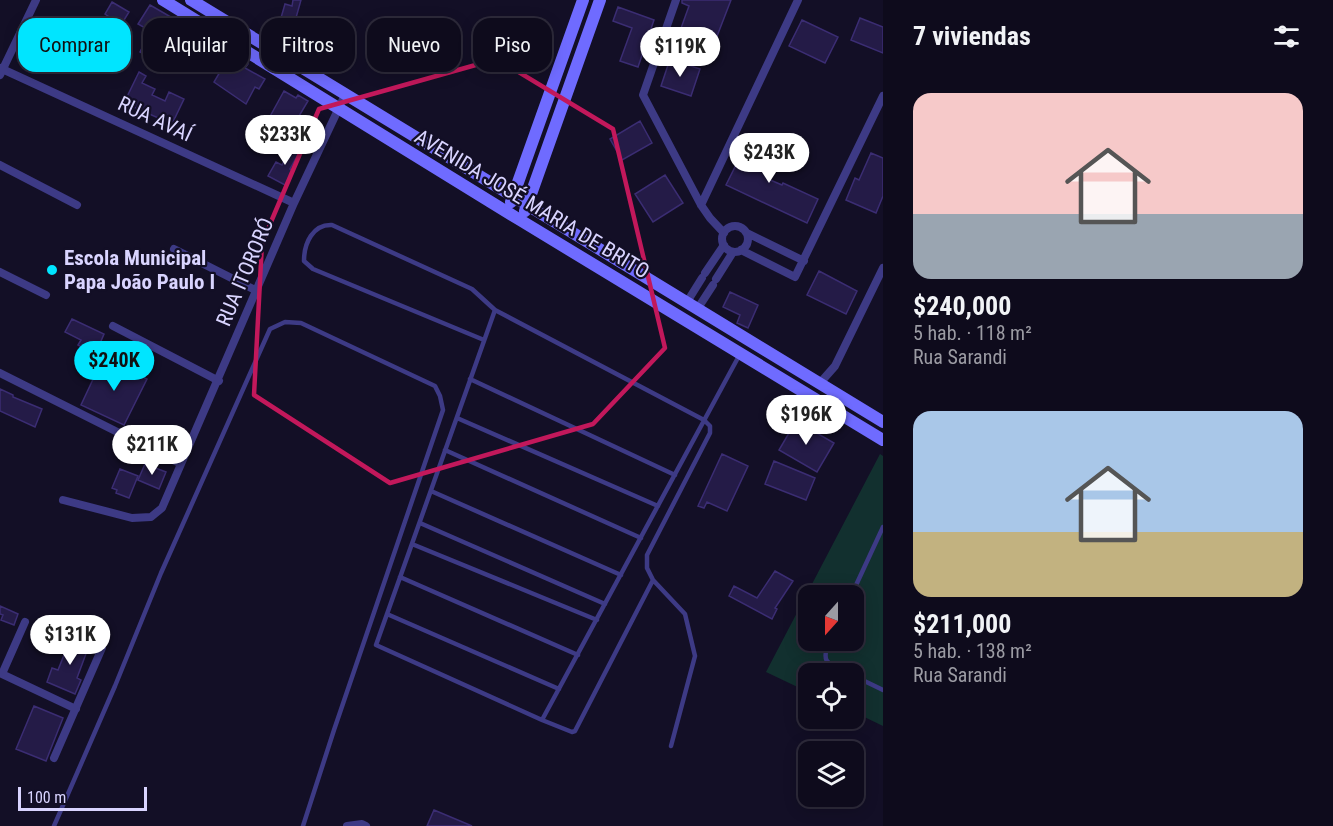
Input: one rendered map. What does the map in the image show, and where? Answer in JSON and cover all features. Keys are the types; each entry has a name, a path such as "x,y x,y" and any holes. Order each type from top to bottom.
{"main road":[{"name":"AVENIDA JOSÉ MARIA DE BRITO","path":"163,0 883,440"},
{"name":"AVENIDA JOSÉ MARIA DE BRITO","path":"191,0 883,422"},
{"path":"506,211 515,197 583,0"},
{"path":"520,220 529,205 600,0"}],"street":[{"path":"1,70 36,0"},
{"path":"676,0 643,95 701,205 723,233 724,245 687,302"},
{"path":"701,205 798,0"},
{"name":"RUA AVAÍ","path":"1,70 294,203"},
{"name":"RUA ITORORÓ","path":"63,500 132,518 151,517 162,508 219,381 294,203 345,95"},
{"path":"724,245 795,277 883,96"},
{"path":"0,165 77,205"},
{"path":"723,233 729,227 737,226 804,261"},
{"path":"698,309 737,251 747,244 747,233"},
{"path":"174,249 257,291"},
{"path":"820,383 835,366 883,268"},
{"path":"0,272 46,296"},
{"path":"705,273 716,280"},
{"path":"113,326 219,381"},
{"path":"0,373 181,464"},
{"path":"25,622 1,674 76,710"},
{"path":"54,758 102,648"},
{"path":"346,826 362,824 366,826"}],"lane":[{"path":"484,340 313,269 304,261 304,251 314,230 324,225 332,225 472,290 495,310 704,420 711,426 710,433 647,555 647,568 653,580 685,614 695,656 671,746"},
{"path":"495,310 377,646 572,732 575,731 653,580"},
{"path":"54,826 92,741 161,573 270,329 285,321 301,323 435,386 440,396 442,410 303,826"},
{"path":"542,720 740,354"},
{"path":"470,379 675,475"},
{"path":"457,418 658,506"},
{"path":"445,450 641,538"},
{"path":"431,490 621,575"},
{"path":"420,523 605,604"},
{"path":"856,585 883,527"},
{"path":"412,544 597,620"},
{"path":"400,577 578,655"},
{"path":"387,614 559,689"},
{"path":"864,681 883,690"}],"highlighted area":[{"path":"497,59 613,129 665,348 593,424 390,483 254,395 262,243 319,109"}],"green space":[{"path":"880,454 883,456 883,726 864,717 864,663 798,663 798,687 766,672 798,611 798,651 864,651 864,585 811,585"}],"building":[{"path":"293,0 301,0 296,18 281,18 285,4 292,6"},
{"path":"682,0 731,0 714,44 680,31 689,6 682,3"},
{"path":"112,2 129,12 125,18 111,18 105,14"},
{"path":"150,5 173,18 143,18 143,27 138,24"},
{"path":"618,7 654,20 638,67 620,61 632,28 613,21"},
{"path":"860,18 883,27 883,53 851,40"},
{"path":"802,20 838,37 825,63 789,46"},
{"path":"670,59 700,69 691,96 661,86"},
{"path":"249,70 265,79 259,89 255,87 246,104 214,82 220,72"},
{"path":"139,72 146,76 142,83 155,89 152,95 165,101 169,92 184,99 172,124 124,103"},
{"path":"284,91 296,98 298,95 308,101 299,116 310,123 302,136 280,122 272,137 262,131"},
{"path":"640,121 652,143 622,160 610,139"},
{"path":"748,141 779,156 768,179 782,185 783,183 818,199 807,223 726,185"},
{"path":"292,144 301,149 290,169 293,171 285,185 268,176 276,162 282,165"},
{"path":"871,153 883,158 883,196 876,213 846,200 855,178 859,180"},
{"path":"665,175 683,203 653,222 635,194"},
{"path":"819,271 857,291 846,314 807,295"},
{"path":"730,292 758,305 748,328 737,323 740,315 723,307"},
{"path":"72,319 104,334 98,348 88,343 85,349 78,345 81,340 65,332"},
{"path":"103,358 147,379 124,425 81,405"},
{"path":"0,389 42,409 35,427 0,411"},
{"path":"796,421 834,443 817,472 779,450"},
{"path":"722,454 748,466 727,511 707,502 704,508 698,506"},
{"path":"774,461 815,478 806,500 765,484"},
{"path":"145,464 166,472 159,489 138,480"},
{"path":"120,469 138,476 129,498 116,493 117,490 112,488"},
{"path":"775,571 793,581 775,608 777,609 772,619 729,596 734,586 757,598"},
{"path":"0,606 18,614 14,625 1,620 3,615 0,614"},
{"path":"72,635 90,643 77,678 81,680 75,694 47,682 52,668 58,670"},
{"path":"34,706 63,718 46,761 16,749"},
{"path":"434,810 472,826 427,826"}],"place":[{"name":"Escola Municipal Papa João Paulo I","path":"52,270"}]}
